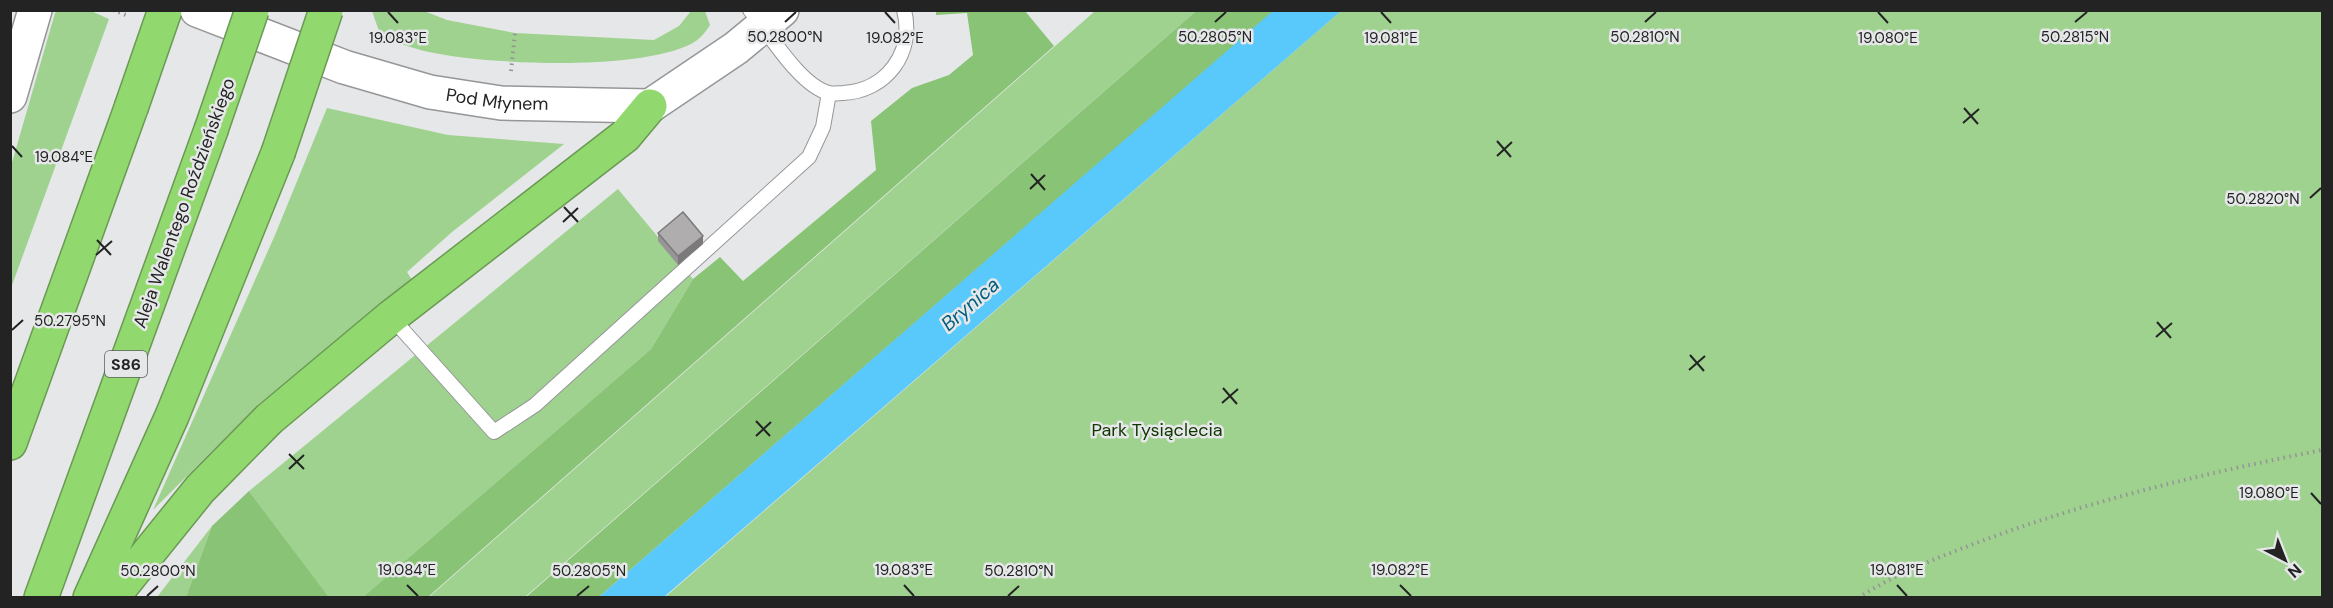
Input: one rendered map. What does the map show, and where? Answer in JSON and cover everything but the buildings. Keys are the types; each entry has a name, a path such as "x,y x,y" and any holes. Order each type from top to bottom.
{"highway":[{"name":"Aleja Walentego Roździeńskiego","path":"41,597 211,130 252,10"},
{"path":"90,597 172,416 278,153 326,10"},
{"path":"10,443 131,108 150,13"},
{"path":"112,597 234,452 322,372 626,136 650,106"}],"street":[{"path":"10,96 35,10"},
{"name":"Pod Młynem","path":"197,10 344,67 430,92 501,103 650,106"},
{"path":"650,106 736,48 765,16"}],"lane":[{"path":"765,16 805,79 829,93 860,92 880,82 892,70 905,48 908,24 904,10"},
{"path":"391,317 494,432 535,405 809,157 823,127 829,93"}],"path":[{"path":"113,10 150,13"},
{"path":"511,75 515,33"},
{"path":"500,74 521,75"},
{"path":"1858,597 1919,564 2060,512 2202,474 2322,450"}],"green space":[{"path":"58,11 91,11 109,19 11,288 11,166 55,13"},
{"path":"372,11 424,11 447,20 515,33 654,40 679,26 691,11 705,11 710,25 702,36 691,44 667,53 600,62 524,62 488,60 423,51 381,37"},
{"path":"936,11 1025,11 1054,46 428,597 363,597 651,349 693,279 720,257 743,281 876,170 871,121 912,88 949,75 973,55 967,13 936,15"},
{"path":"1095,11 1196,11 525,597 428,598"},
{"path":"1196,11 1274,11 599,597 525,598"},
{"name":"Park Tysiąclecia","path":"1341,11 2322,11 2322,597 664,598"},
{"path":"327,108 448,135 564,144 452,232 407,272 412,280 260,403 153,510 275,235"},
{"path":"618,189 693,279 651,349 363,597 329,597 249,491"},
{"path":"249,491 329,597 186,597 212,526"},
{"path":"212,526 186,597 157,597"}],"water":[{"name":"Brynica","path":"1274,10 1341,11 664,597 599,597"}]}
